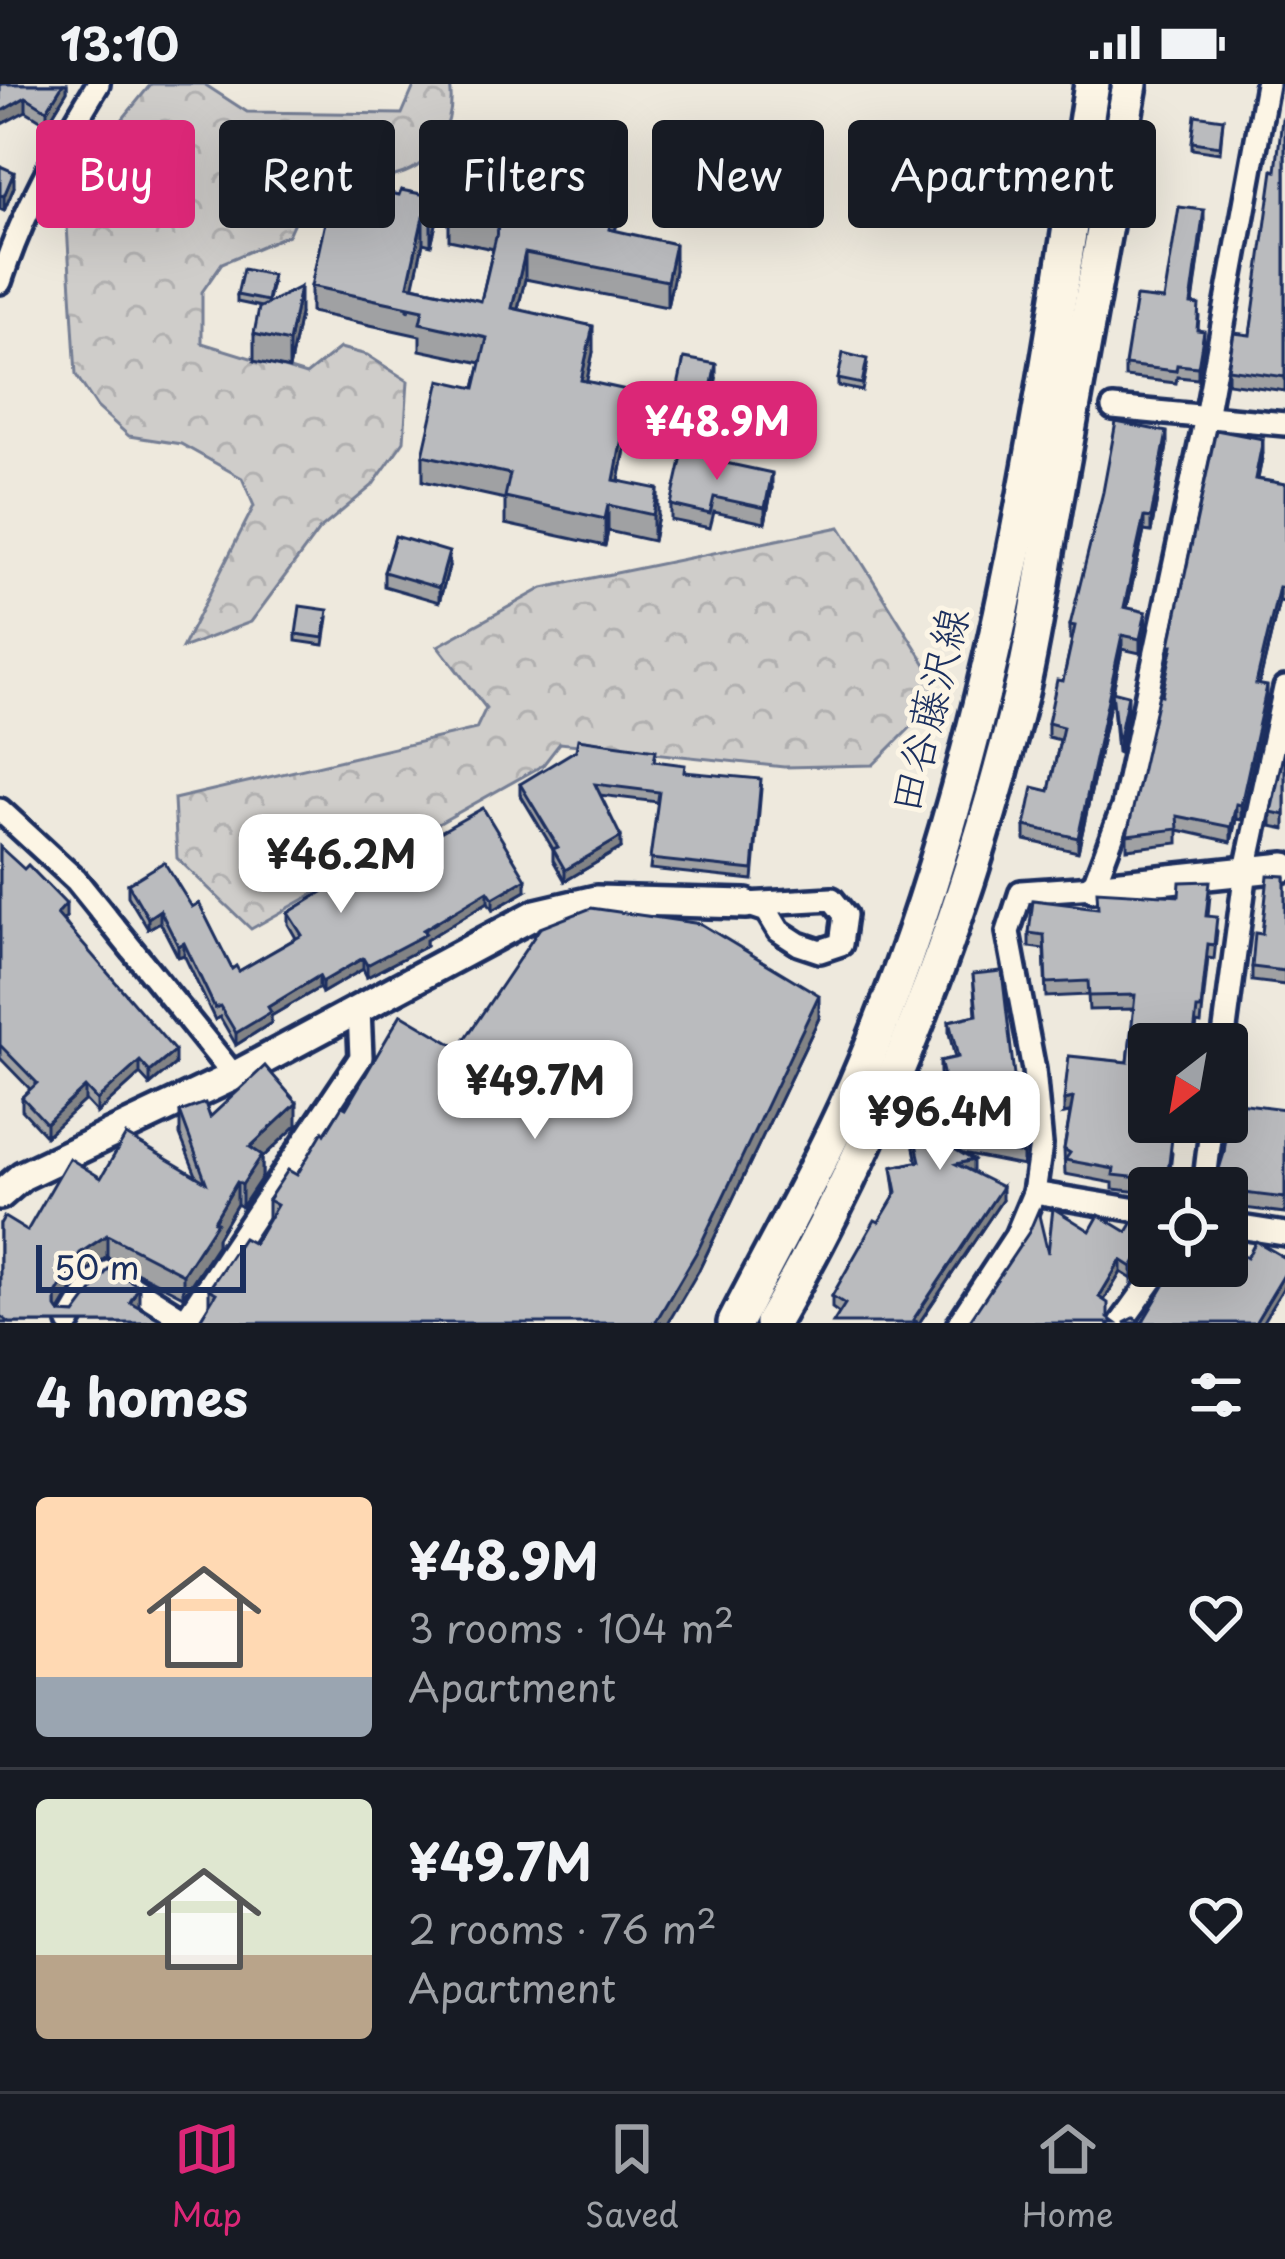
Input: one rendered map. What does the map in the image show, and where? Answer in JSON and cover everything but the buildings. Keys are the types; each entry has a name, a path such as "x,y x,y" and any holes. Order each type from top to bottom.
{"main road":[{"name":"田谷藤沢線","path":"736,1323 866,1063 952,808 988,678 1037,426 1093,84"},
{"name":"田谷藤沢線","path":"772,1323 827,1221 925,999 981,839 1022,688 1130,84"}],"street":[{"path":"0,282 7,236 98,84"},
{"path":"1093,887 1123,807 1206,417 1267,84"},
{"path":"1113,408 1285,424"},
{"path":"1226,1023 1246,870 1285,688"},
{"path":"0,810 76,880 234,1076"},
{"path":"959,1323 995,1271 1034,1193 1041,1145 1034,1070 1008,932 1021,892 1285,867"},
{"path":"0,1195 22,1176 234,1076 536,914 596,900 746,904"},
{"path":"69,1323 92,1284 109,1272 185,1320 361,1057 359,1010"},
{"path":"1034,1193 1128,1209"},
{"path":"1248,1228 1285,1234"},
{"path":"1121,1323 1147,1287"}],"green space":[{"path":"151,84 204,84 247,112 402,114 415,84 450,84 448,120 419,120 419,164 395,175 395,120 219,120 219,228 291,228 288,235 222,263 202,292 202,343 306,375 340,348 367,355 408,381 404,441 372,486 319,530 251,622 182,648 254,506 242,478 181,444 129,436 97,407 76,375 67,228 195,228 195,120 122,120"},
{"path":"840,527 937,682 910,728 873,765 784,767 560,743 543,765 251,929 177,858 174,799 476,729 486,708 438,646 543,588"}]}
